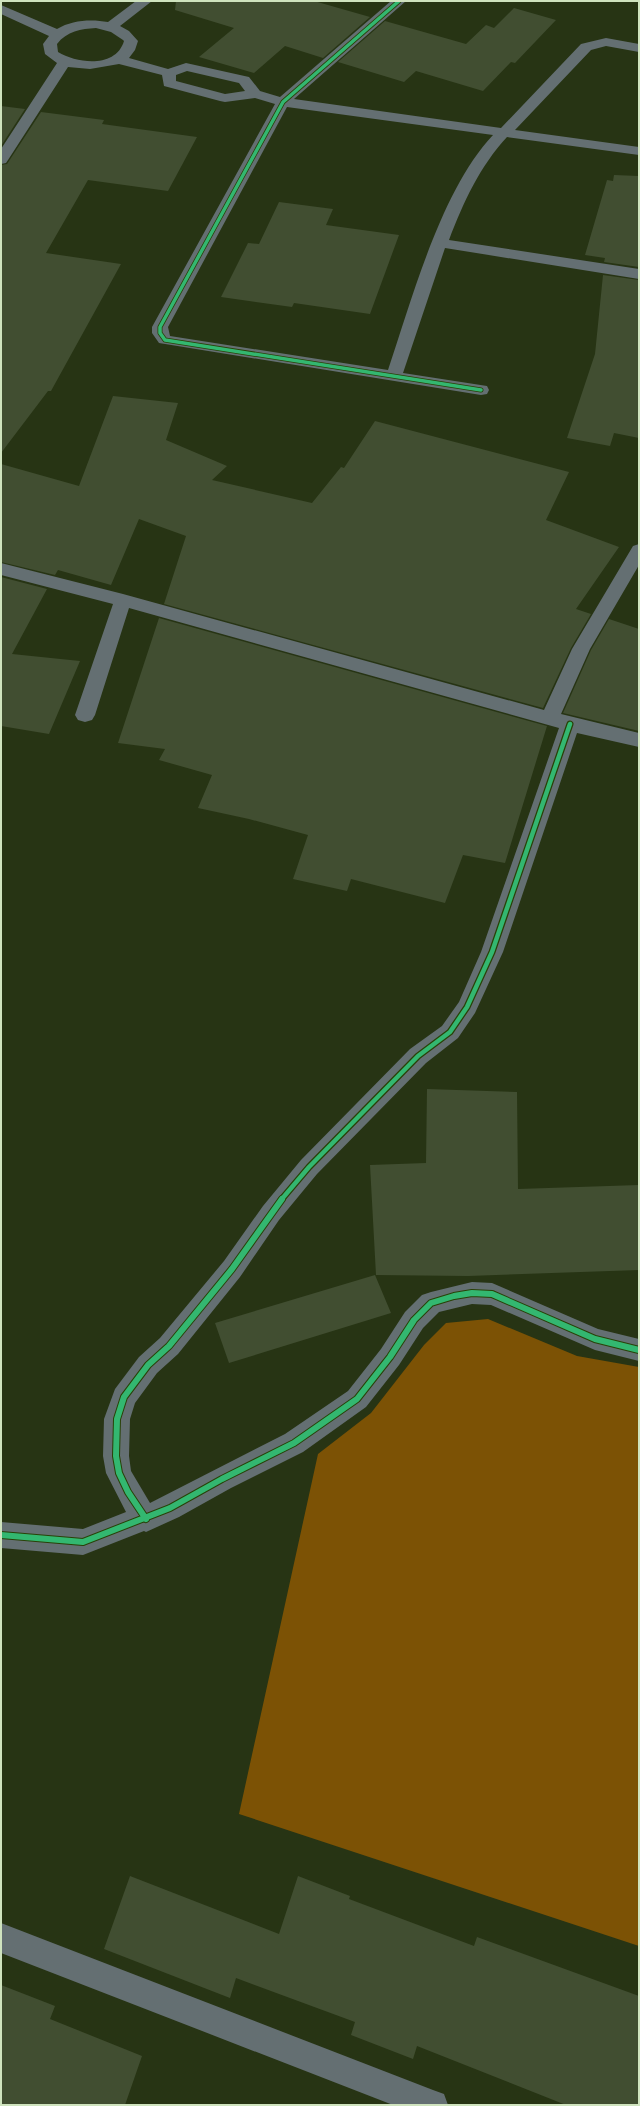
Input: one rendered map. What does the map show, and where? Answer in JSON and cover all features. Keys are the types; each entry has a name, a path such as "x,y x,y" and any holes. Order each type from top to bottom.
{"street":[{"path":"111,26 145,1"},
{"path":"399,1 283,102 160,327 160,333 165,340 481,390"},
{"path":"1,8 57,34"},
{"path":"81,25 111,26 124,32 131,41 128,51 117,59 91,66 76,65 64,62 52,54 50,44 57,34 68,28 81,25"},
{"path":"394,376 440,243 474,169 487,150 586,46 606,42 639,48"},
{"path":"117,59 169,73 186,67 244,80 255,94"},
{"path":"1,160 64,62"},
{"path":"169,73 169,83 225,98 255,94 283,102 639,151"},
{"path":"440,243 639,274"},
{"path":"146,1519 128,1492 119,1472 116,1456 117,1419 124,1397 139,1376 169,1346 232,1269 271,1213 309,1167 418,1056 450,1032 467,1007 492,952 581,649 639,550"},
{"path":"1,569 123,600 560,720 639,740"},
{"path":"85,714 123,600"},
{"path":"1,1535 83,1542 146,1519 170,1508 222,1479 294,1443 357,1399 390,1357 414,1320 431,1303 454,1296 472,1293 492,1294 595,1339 629,1349 639,1350"},
{"path":"1,1938 433,2105"}],"shaded area":[{"path":"488,1319 577,1356 639,1367 639,1946 239,1814 318,1454 371,1413 424,1345 446,1323"}],"building":[{"path":"176,1 314,1 370,17 323,58 285,46 254,73 199,57 234,28 175,10"},
{"path":"514,8 556,20 515,63 511,62 483,91 416,71 404,82 338,62 385,21 466,44 486,25 494,28"},
{"path":"1,106 25,109 1,146"},
{"path":"41,112 104,120 102,124 197,137 168,191 88,180 46,253 121,264 51,391 48,391 1,453 1,165 7,164"},
{"path":"614,175 639,176 639,267 604,262 605,258 585,255 607,180 613,181"},
{"path":"279,202 333,209 326,225 399,235 370,314 294,303 292,307 221,297 248,243 259,244"},
{"path":"603,275 639,280 639,438 614,433 610,446 567,438 595,354"},
{"path":"113,396 178,403 166,440 227,466 212,480 312,503 341,467 344,468 375,421 569,472 546,520 619,547 576,609 591,614 571,648 543,708 164,604 186,536 139,519 111,585 58,570 55,575 1,562 1,464 79,486"},
{"path":"1,577 47,589 12,654 80,661 49,734 1,726"},
{"path":"159,618 547,726 505,863 463,855 445,903 351,879 347,891 293,879 308,835 249,819 198,808 212,775 159,760 165,749 118,743"},
{"path":"609,619 639,629 639,731 563,713 591,650"},
{"path":"427,1089 517,1092 518,1189 639,1185 639,1270 468,1276 376,1275 370,1165 426,1163"},
{"path":"375,1275 391,1313 229,1363 215,1323"},
{"path":"130,1876 279,1934 298,1876 350,1896 349,1899 474,1946 477,1937 639,1996 639,2105 566,2105 417,2046 413,2059 351,2035 355,2022 236,1978 230,1998 104,1949"},
{"path":"1,1985 55,2006 50,2019 142,2056 125,2105 1,2105"}],"cycle path":[{"path":"399,1 283,102 160,327 160,333 165,340 481,390"},
{"path":"146,1519 128,1492 119,1473 116,1456 117,1419 124,1397 148,1365 169,1346 232,1269 271,1213 309,1167 418,1056 450,1032 467,1007 492,952 570,724"},
{"path":"1,1535 83,1542 170,1508 222,1479 294,1443 357,1399 390,1357 414,1320 431,1303 454,1296 472,1293 492,1294 595,1339 629,1349 639,1350"}]}
